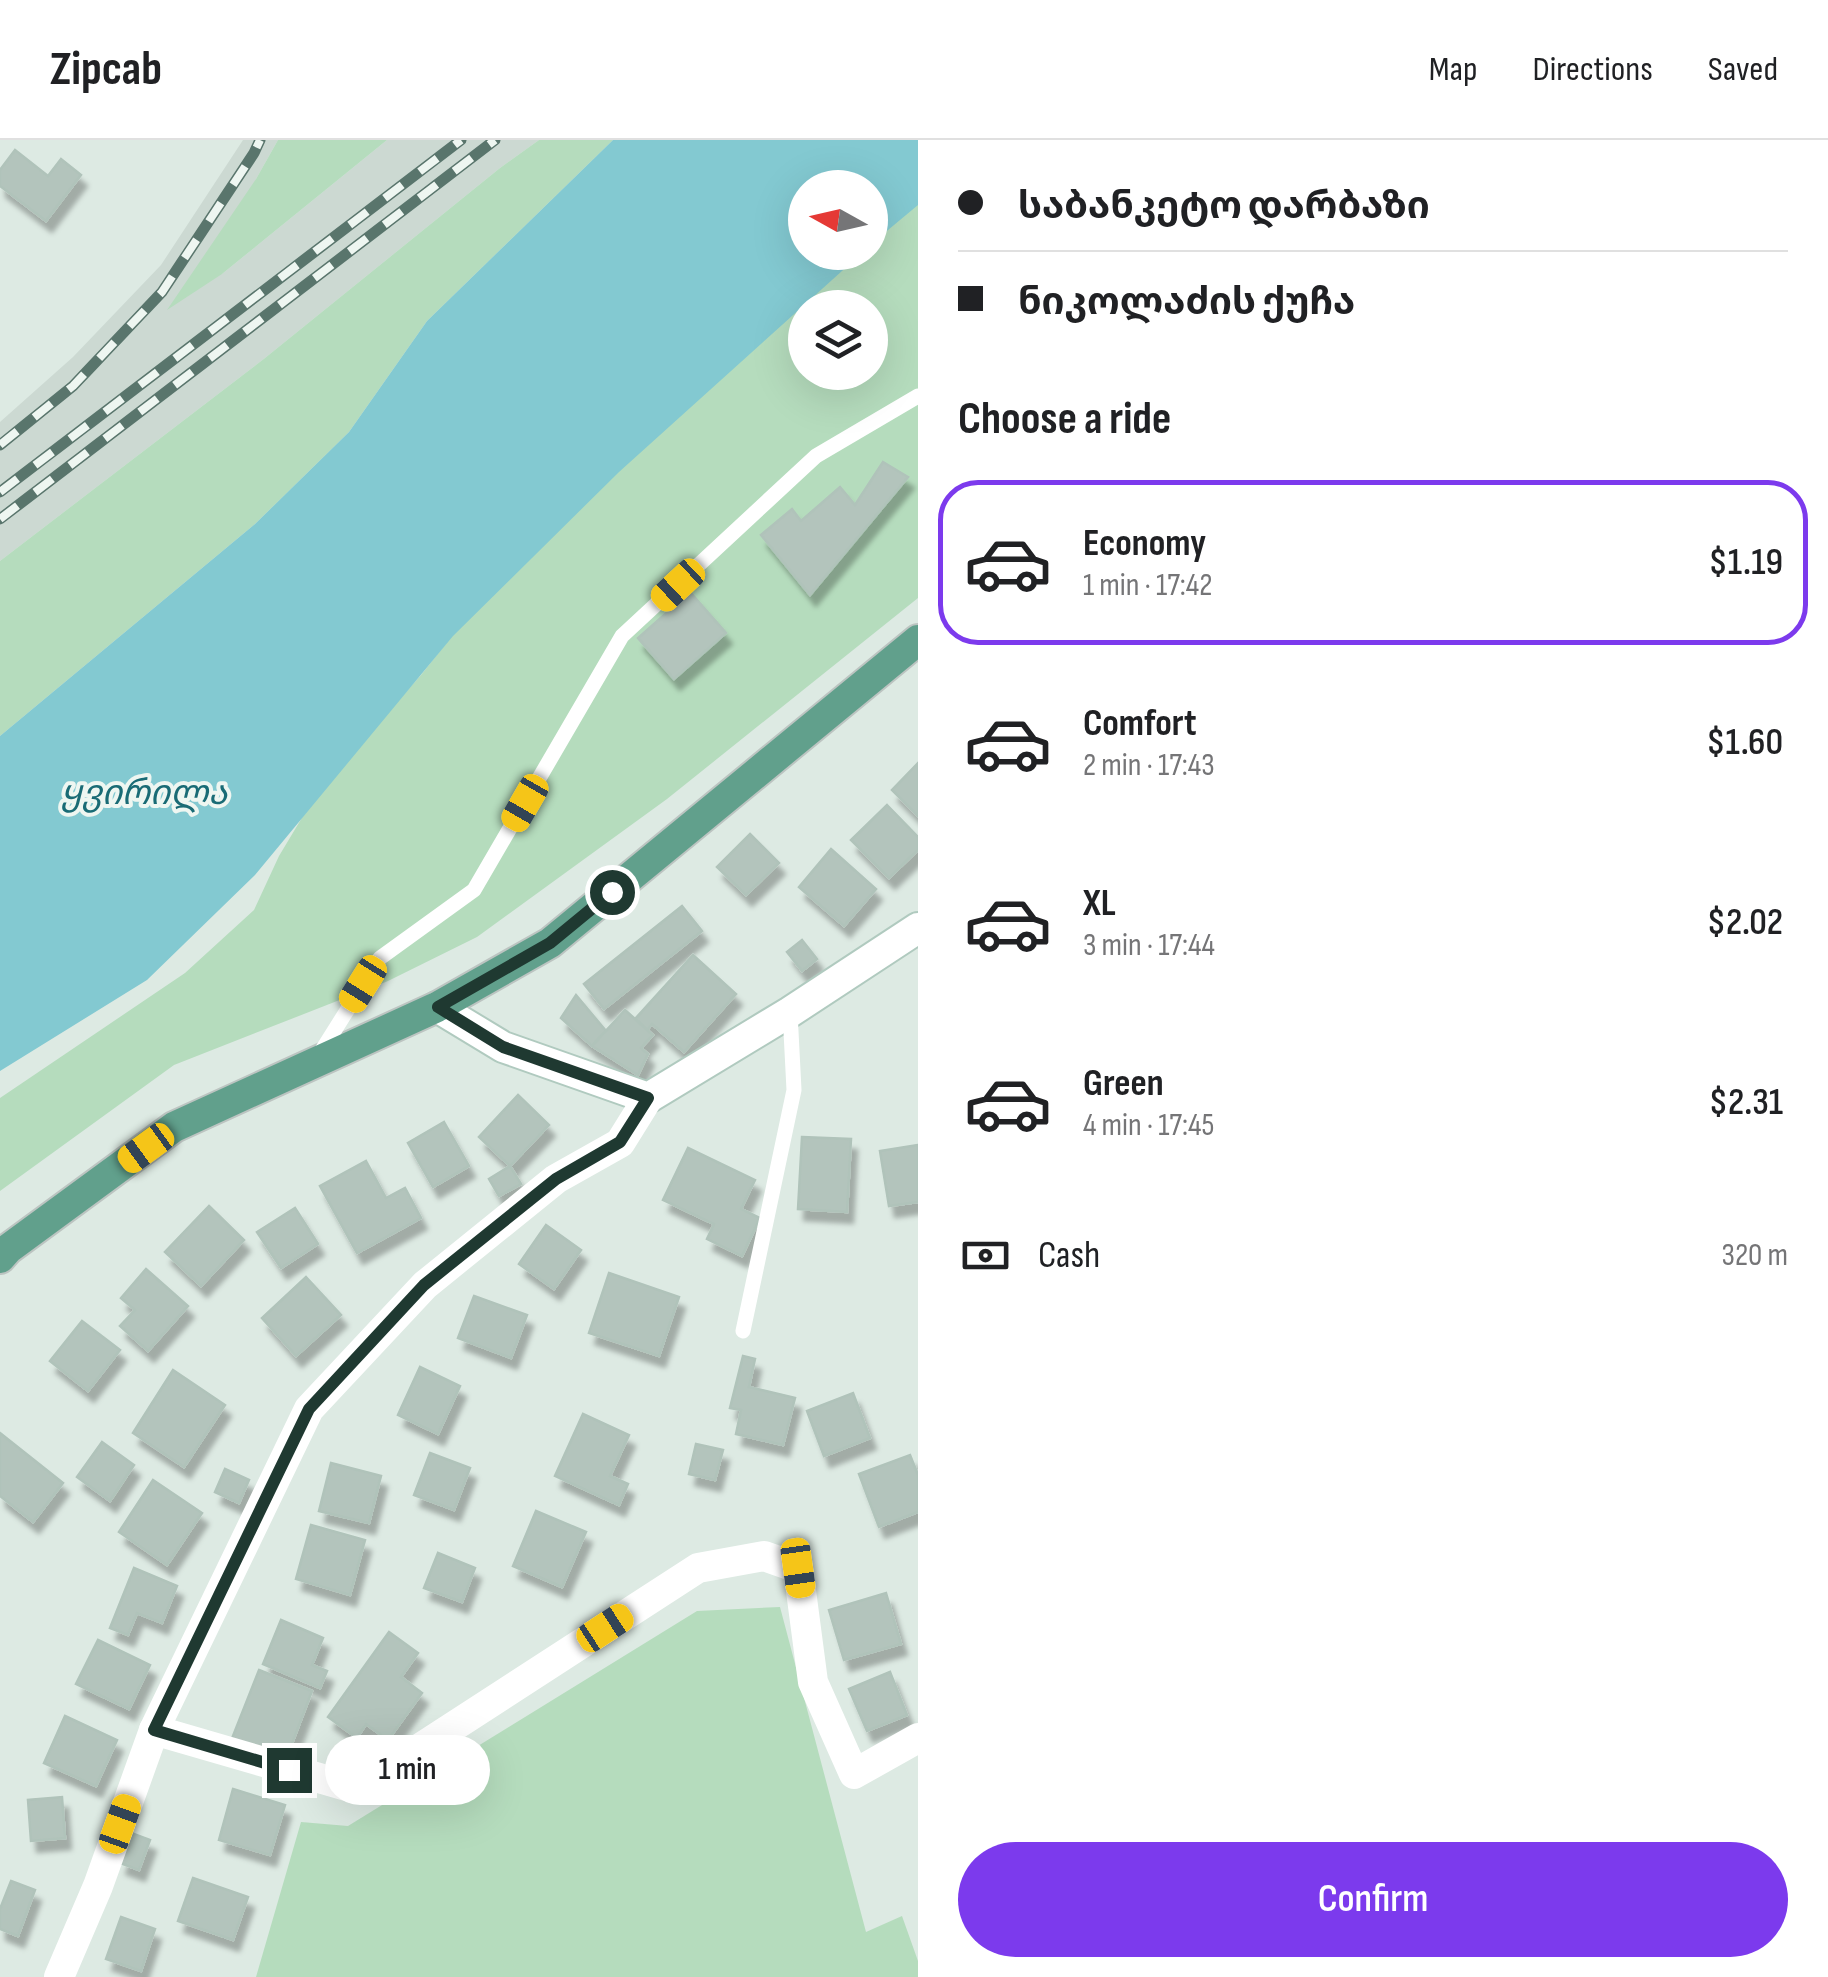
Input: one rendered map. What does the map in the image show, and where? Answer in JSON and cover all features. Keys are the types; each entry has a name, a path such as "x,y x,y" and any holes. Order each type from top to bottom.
{"main road":[{"path":"0,1258 174,1127 438,1007 550,943 918,640"}],"street":[{"path":"60,1977 98,1886 154,1730 309,1409 424,1285 556,1179 620,1142 648,1098 918,928"},
{"path":"438,1007 503,1047 648,1098"},
{"path":"154,1730 357,1789 698,1568 764,1556 798,1568 813,1682 854,1774 918,1738"}],"lane":[{"path":"315,1063 380,958 474,890 622,636 816,456 918,396"},
{"path":"743,1331 794,1090 790,1012"}],"shaded area":[{"path":"243,140 278,140 256,179 222,274 387,140 539,140 265,358 0,561 0,422 73,357 161,265"}],"green space":[{"path":"278,140 387,140 222,274 167,310 256,179"},
{"path":"539,140 613,140 427,321 349,432 255,524 0,736 0,561 265,358"},
{"path":"918,140 918,598 667,799 477,937 388,981 174,1065 0,1191 0,1098 185,973 254,910 279,856 318,791 421,675 601,448 788,268 888,270 888,170"},
{"path":"780,1607 866,1932 902,1916 918,1961 918,1977 256,1977 301,1822 348,1826 697,1611"}],"water":[{"name":"ყვირილა","path":"613,140 918,140 918,205 888,230 888,170 788,170 788,270 843,270 821,290 788,290 788,320 619,472 453,636 255,875 147,980 0,1071 0,736 255,524 349,432 427,321"}],"building":[{"path":"15,150 48,176 61,159 81,175 46,221 0,186 0,170"},
{"path":"883,462 908,477 810,595 761,535 792,509 801,521 840,487 855,505"},
{"path":"690,592 726,633 674,679 638,638"},
{"path":"918,763 918,816 892,790"},
{"path":"887,805 918,837 918,850 889,878 851,840"},
{"path":"750,834 779,863 746,895 717,867"},
{"path":"831,849 876,889 844,926 799,887"},
{"path":"682,906 702,931 604,1009 584,984"},
{"path":"802,940 817,959 802,971 787,952"},
{"path":"693,955 736,994 684,1052 652,1024 647,1030 635,1019"},
{"path":"576,995 606,1031 592,1046 561,1018"},
{"path":"625,1010 653,1035 641,1048 648,1054 638,1075 592,1046"},
{"path":"518,1095 549,1125 510,1166 479,1137"},
{"path":"444,1122 469,1166 433,1187 408,1143"},
{"path":"802,1137 851,1139 847,1212 798,1209"},
{"path":"918,1145 918,1202 889,1206 880,1151"},
{"path":"688,1148 755,1180 741,1209 760,1218 742,1256 707,1239 714,1224 663,1200"},
{"path":"366,1161 386,1198 405,1188 421,1218 357,1253 320,1186"},
{"path":"510,1166 521,1184 499,1196 489,1179"},
{"path":"209,1206 244,1240 201,1286 165,1252"},
{"path":"295,1208 318,1244 281,1268 257,1232"},
{"path":"546,1225 581,1250 554,1289 519,1264"},
{"path":"146,1269 188,1306 148,1351 120,1326 135,1310 121,1298"},
{"path":"609,1273 679,1297 659,1356 589,1333"},
{"path":"306,1277 341,1315 296,1356 262,1318"},
{"path":"474,1296 527,1315 511,1358 458,1338"},
{"path":"82,1321 120,1350 88,1391 50,1361"},
{"path":"743,1356 755,1359 749,1387 795,1398 783,1445 736,1434 741,1410 730,1408"},
{"path":"420,1367 460,1386 438,1434 398,1415"},
{"path":"173,1370 225,1405 184,1467 133,1433"},
{"path":"853,1393 870,1438 824,1456 807,1411"},
{"path":"583,1414 629,1435 610,1476 628,1484 619,1505 555,1476"},
{"path":"0,1433 63,1483 33,1522 0,1496"},
{"path":"102,1442 134,1465 110,1501 77,1477"},
{"path":"696,1444 723,1450 715,1480 689,1474"},
{"path":"430,1453 470,1468 454,1510 414,1495"},
{"path":"910,1455 918,1475 918,1512 879,1527 859,1474"},
{"path":"331,1463 381,1476 369,1523 319,1511"},
{"path":"225,1469 249,1480 239,1503 215,1492"},
{"path":"153,1480 202,1513 167,1565 119,1532"},
{"path":"536,1511 586,1532 562,1587 513,1566"},
{"path":"311,1525 365,1540 350,1595 296,1579"},
{"path":"438,1553 475,1568 462,1602 424,1588"},
{"path":"134,1568 177,1586 162,1623 137,1613 128,1635 110,1628"},
{"path":"886,1593 901,1644 844,1660 829,1610"},
{"path":"281,1620 323,1638 312,1665 327,1671 320,1688 263,1664"},
{"path":"389,1632 418,1653 401,1677 422,1693 388,1740 366,1724 357,1738 328,1717"},
{"path":"98,1640 150,1665 129,1709 76,1684"},
{"path":"259,1670 312,1691 285,1762 231,1741"},
{"path":"890,1672 907,1715 867,1731 849,1689"},
{"path":"65,1716 117,1740 96,1786 44,1763"},
{"path":"233,1789 285,1805 270,1855 219,1840"},
{"path":"62,1797 65,1838 31,1841 28,1800"},
{"path":"131,1833 150,1840 139,1870 120,1863"},
{"path":"193,1878 248,1897 233,1940 178,1921"},
{"path":"11,1881 35,1890 18,1936 0,1929 0,1909"},
{"path":"121,1917 155,1929 141,1971 106,1959"}],"railway":[{"path":"0,445 73,386 162,292 260,140"},
{"path":"0,492 461,140"},
{"path":"0,519 495,140"}],"route":[{"path":"289,1770 154,1730 309,1409 424,1285 556,1179 620,1142 648,1098 503,1047 438,1007 550,943 612,892"}]}
